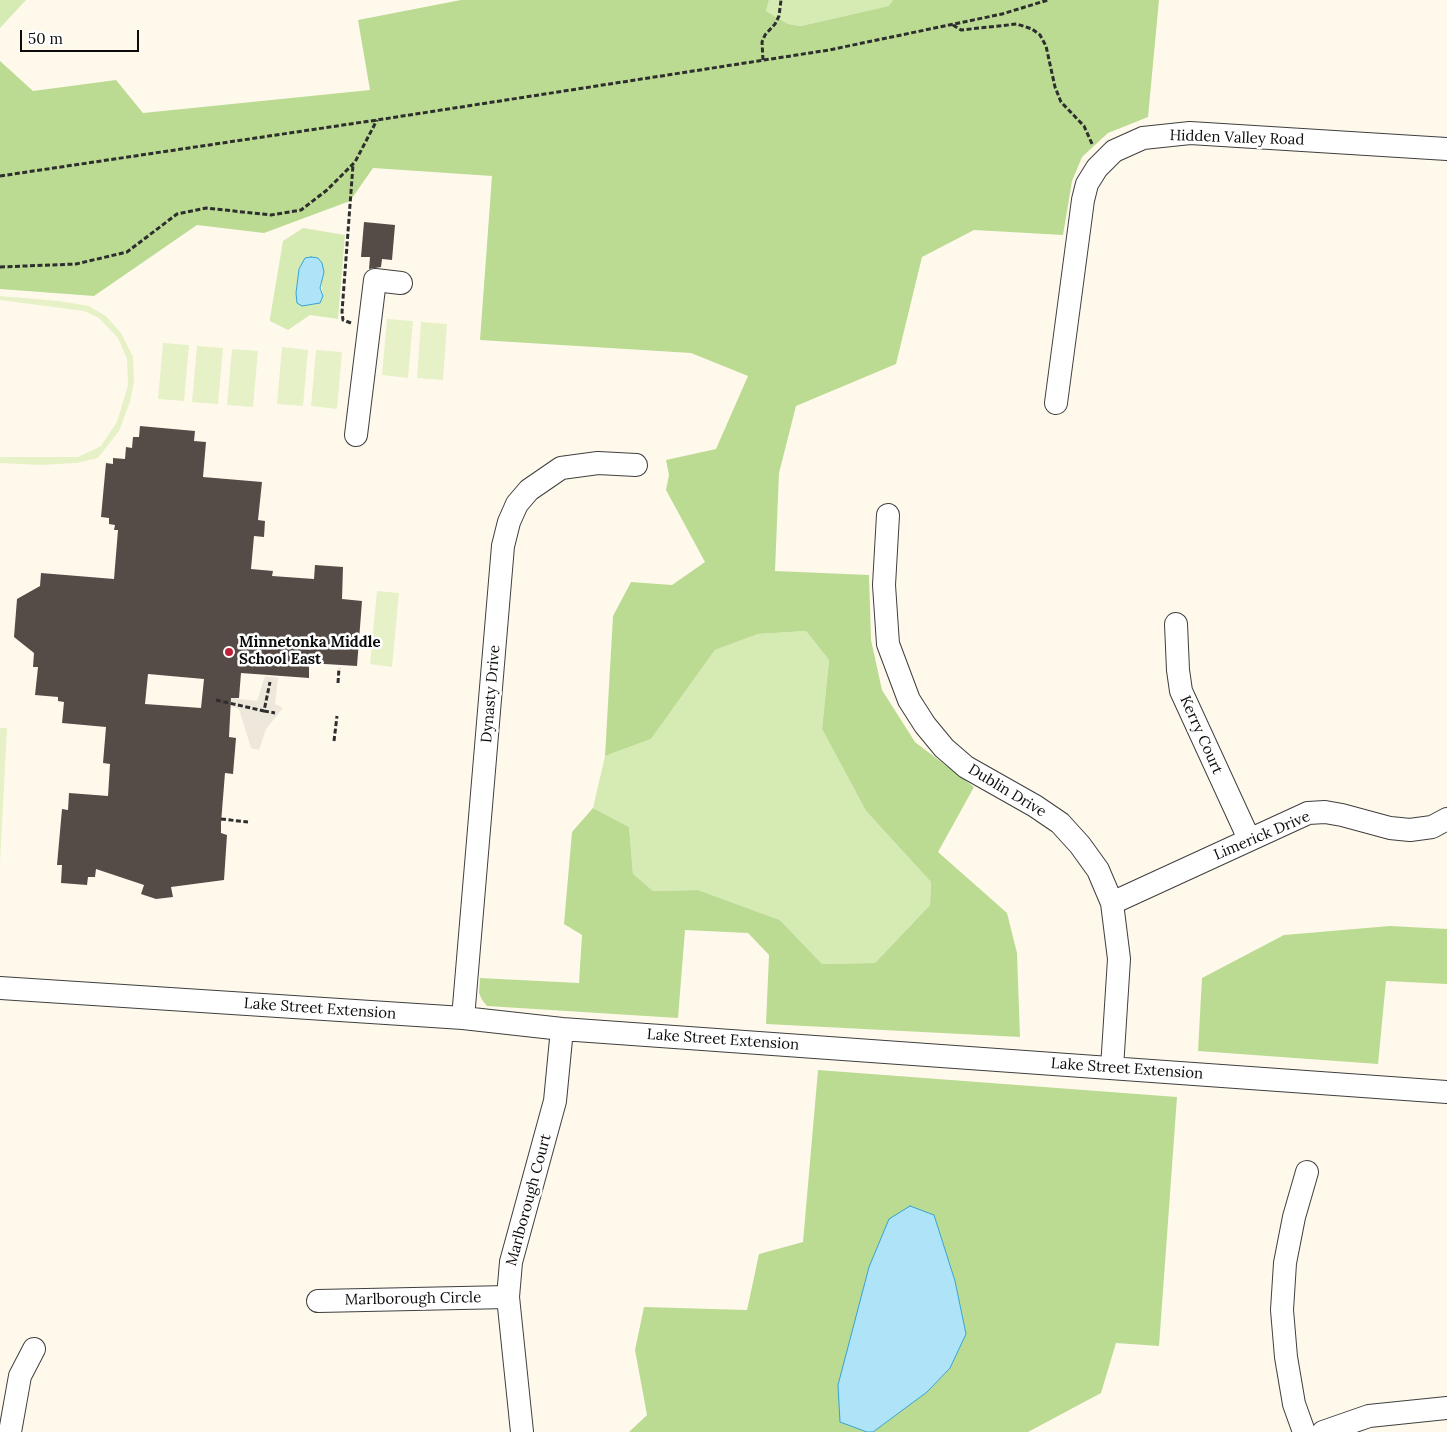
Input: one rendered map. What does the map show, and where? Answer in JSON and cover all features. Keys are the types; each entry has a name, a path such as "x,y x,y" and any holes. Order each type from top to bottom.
{"street":[{"name":"Hidden Valley Road","path":"1056,403 1086,184 1097,168 1114,151 1131,142 1166,134 1190,133 1447,149"},
{"path":"356,435 375,280 401,283"},
{"name":"Dynasty Drive","path":"463,1018 503,546 509,522 518,504 529,490 561,468 598,463 636,465"},
{"name":"Dublin Drive","path":"888,515 884,585 888,644 909,700 925,725 944,748 966,767 1060,823 1080,845 1098,870 1112,903 1119,959 1112,1068"},
{"name":"Kerry Court","path":"1176,624 1181,691 1249,840"},
{"name":"Limerick Drive","path":"1112,903 1308,813 1325,812 1390,828 1410,830 1432,827 1447,819"},
{"name":"Lake Street Extension","path":"0,988 463,1018 562,1029 1447,1092"},
{"name":"Marlborough Court","path":"522,1432 508,1297 511,1262 555,1101 562,1029"},
{"path":"1304,1432 1294,1404 1286,1357 1282,1310 1285,1263 1294,1217 1307,1172"},
{"name":"Marlborough Circle","path":"318,1301 508,1297"},
{"path":"10,1432 20,1376 34,1349"},
{"path":"1323,1432 1370,1416 1397,1423 1447,1408"}],"path":[{"path":"763,60 762,42 779,16 781,0"},
{"path":"0,176 829,50 1002,14 1048,0"},
{"path":"953,25 961,30 1017,24 1032,29 1040,35 1046,46 1055,87 1061,102 1084,126 1093,145 1092,157 1097,168"},
{"path":"0,267 76,264 127,252 177,214 206,208 272,214 301,210 328,190 353,164 378,120"},
{"path":"353,164 342,312 344,320 369,332"},
{"path":"338,682 339,668"},
{"path":"264,711 270,682"},
{"path":"216,700 275,714"},
{"path":"334,741 337,716"},
{"path":"221,819 248,822"}],"green space":[{"path":"0,0 26,0 0,28"},
{"path":"461,0 769,0 766,11 788,24 801,26 889,6 893,0 1159,0 1148,117 1108,133 1082,157 1072,181 1063,235 974,230 922,257 896,364 796,406 779,473 775,571 869,575 871,640 882,690 915,742 974,787 938,852 1007,913 1017,953 1020,1037 766,1024 769,955 748,933 685,930 678,1018 487,1006 482,1000 479,993 480,978 579,983 582,935 564,924 572,832 593,808 629,827 633,874 653,891 698,890 780,920 822,964 875,963 930,905 931,882 866,811 822,729 829,660 806,631 758,634 715,650 651,739 605,756 613,616 631,582 672,585 705,562 666,490 669,475 666,460 716,449 748,376 691,353 480,340 492,176 373,168 350,201 264,233 197,225 94,296 0,289 0,61 33,91 116,80 143,113 370,90 358,20"},
{"path":"769,0 893,0 890,6 801,26 788,24 766,11"},
{"path":"303,228 345,235 338,319 310,315 288,330 270,321 283,241","holes":["305,258 324,272 321,281 323,296 296,293 299,269"]},
{"path":"0,296 59,301 89,306 106,316 121,333 133,357 134,381 130,402 119,431 98,458 77,463 41,465 0,463 0,457 78,457 101,446 117,422 128,385 127,359 118,338 99,318 84,311 0,300"},
{"path":"387,319 413,321 408,378 382,375"},
{"path":"421,322 447,324 443,380 417,378"},
{"path":"163,343 189,345 184,401 158,399"},
{"path":"197,346 223,348 218,404 192,402"},
{"path":"282,347 308,350 303,406 277,404"},
{"path":"232,349 258,351 253,407 227,405"},
{"path":"316,350 342,352 337,409 311,406"},
{"path":"377,591 399,593 392,667 370,664"},
{"path":"806,631 829,660 822,729 866,811 931,882 930,905 875,963 822,964 780,920 698,890 653,891 633,875 629,827 593,808 605,756 651,739 715,650 758,634"},
{"path":"0,728 7,728 0,864"},
{"path":"1390,926 1447,929 1447,984 1386,981 1378,1064 1198,1051 1202,978 1284,935"},
{"path":"818,1070 1177,1097 1159,1346 1116,1343 1101,1393 1028,1432 873,1432 927,1392 950,1368 966,1334 955,1281 934,1215 841,1422 867,1432 629,1432 647,1415 635,1350 644,1307 747,1310 759,1254 803,1242"}],"shaded area":[{"path":"265,676 278,678 275,704 283,708 266,729 259,750 251,748 239,709 216,701 217,696 257,701"}],"water":[{"path":"305,258 318,258 322,263 324,272 320,288 323,296 320,303 302,306 297,303 296,293 299,269"},
{"path":"910,1206 934,1215 955,1281 966,1334 950,1368 927,1392 873,1432 867,1432 840,1422 838,1385 869,1267 889,1219"}],"building":[{"path":"364,222 395,225 392,260 382,259 381,267 369,269 370,257 361,257"},
{"path":"140,426 195,431 194,441 206,442 203,477 262,482 258,520 265,521 264,537 254,536 251,569 273,571 272,576 314,579 315,565 343,567 342,599 362,601 357,666 309,663 309,678 241,673 239,698 231,698 229,737 236,738 233,774 225,773 221,823 221,833 227,835 224,880 171,887 173,897 156,899 141,894 144,885 96,869 95,877 88,877 87,885 61,883 62,865 57,865 62,809 68,810 69,793 108,796 110,764 103,763 106,727 62,723 64,702 58,701 58,697 35,695 38,667 33,667 34,653 14,637 17,599 40,586 41,573 114,579 118,530 114,530 115,525 109,524 109,518 101,517 106,463 113,464 113,458 125,459 126,447 132,448 133,437 139,437","holes":["148,674 204,679 201,708 145,704"]}],"place":[{"name":"Minnetonka Middle School East","path":"229,652"}]}
